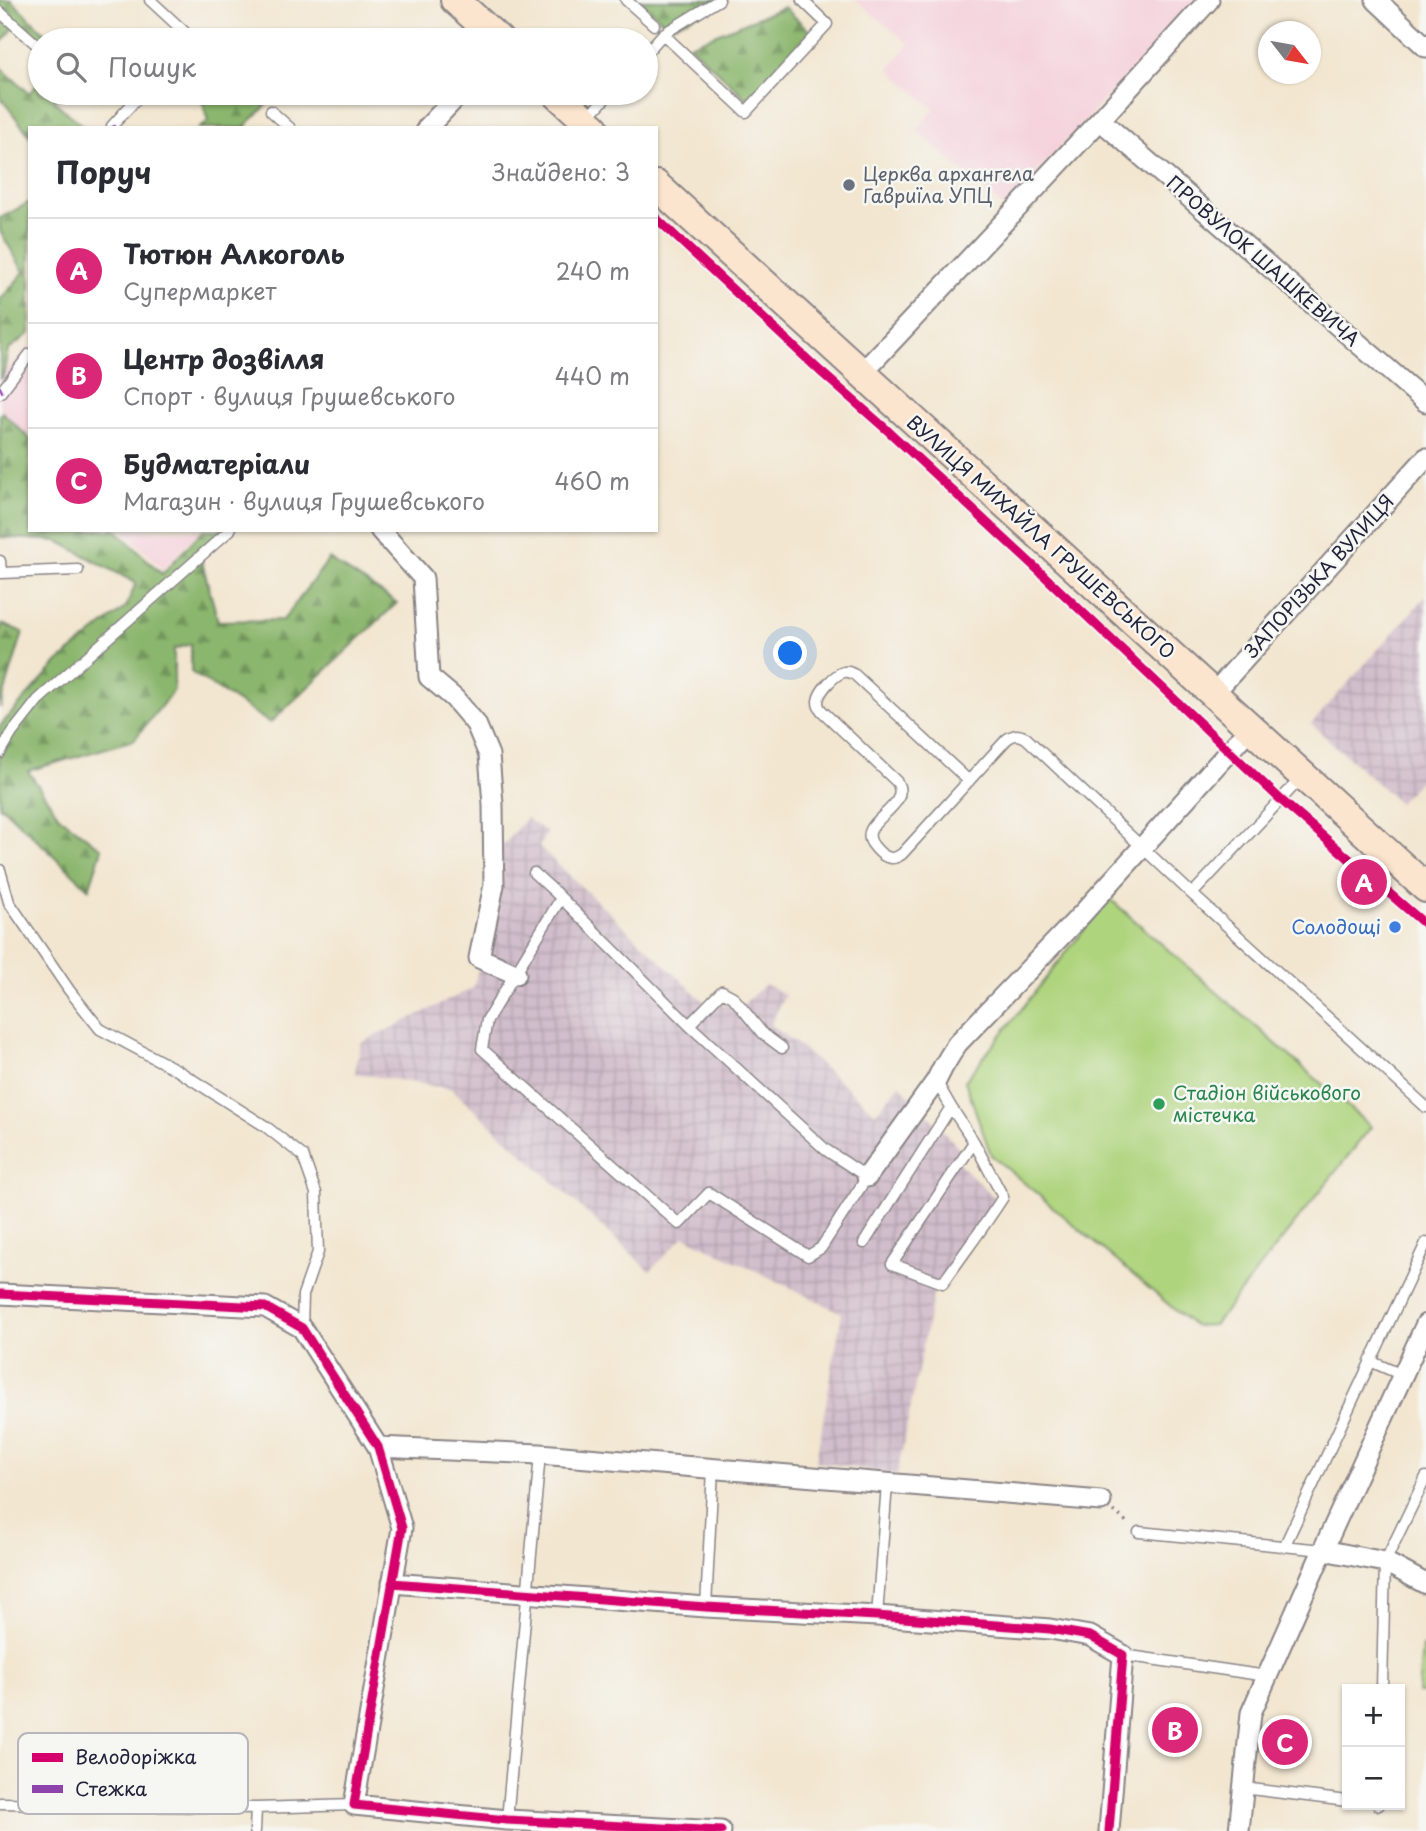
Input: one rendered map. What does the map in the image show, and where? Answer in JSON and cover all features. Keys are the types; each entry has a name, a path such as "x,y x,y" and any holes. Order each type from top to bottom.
{"main road":[{"path":"457,0 486,28"},
{"path":"569,105 590,124"},
{"name":"ВУЛИЦЯ МИХАЙЛА ГРУШЕВСЬКОГО","path":"658,187 1426,888"}],"street":[{"path":"862,374 1209,0"},
{"path":"1376,0 1426,47"},
{"path":"429,126 449,105"},
{"name":"ПРОВУЛОК ШАШКЕВИЧА","path":"1100,120 1426,402"},
{"name":"ЗАПОРІЗЬКА ВУЛИЦЯ","path":"1213,694 1426,458"},
{"path":"382,532 423,578 429,677 454,698 476,724 489,755 493,804 494,885 479,958 516,974"},
{"path":"867,1177 936,1081 957,1044 1083,914 1250,728"},
{"path":"0,1294 265,1307 302,1328 378,1447 402,1528 354,1805 507,1820 721,1831"},
{"path":"1239,1831 1251,1713 1426,1324"},
{"path":"378,1447 540,1454 1101,1501"},
{"path":"1323,1550 1385,1562 1426,1584"},
{"path":"392,1583 1050,1629 1090,1636 1123,1654 1109,1831"}],"lane":[{"path":"150,0 180,28"},
{"path":"626,0 653,25"},
{"path":"658,40 719,0"},
{"path":"663,34 746,112 827,24 802,0"},
{"path":"0,12 28,37"},
{"path":"112,126 131,105"},
{"path":"590,124 602,105"},
{"path":"271,111 288,126"},
{"path":"0,393 28,357"},
{"path":"0,753 38,700 228,532"},
{"path":"0,561 1,573 78,570"},
{"path":"969,781 855,675 842,672 821,693 818,706 822,711 897,782 900,788 901,795 897,801 869,832 873,845 889,858 902,854 1007,739 1020,735 1426,1107"},
{"path":"1192,894 1303,776"},
{"path":"0,870 9,902 69,990 100,1029 177,1070 265,1126 303,1156 316,1193 318,1252 303,1296 302,1328"},
{"path":"534,873 561,898 689,1025 826,1150 867,1177 821,1248 813,1255 808,1256 709,1193 680,1224 482,1049 487,1020 561,898"},
{"path":"689,1025 722,991 733,997 762,1033 782,1048"},
{"path":"936,1081 974,1142 1003,1197 943,1283 892,1264 974,1142"},
{"path":"864,1243 951,1107"},
{"path":"1283,1547 1426,1242"},
{"path":"1370,1361 1402,1376"},
{"path":"507,1820 540,1454"},
{"path":"706,1607 713,1469"},
{"path":"1382,1684 1385,1562 1426,1477"},
{"path":"877,1616 887,1484"},
{"path":"1139,1532 1323,1550"},
{"path":"1123,1654 1267,1675"},
{"path":"1242,1788 1342,1800"},
{"path":"0,1803 18,1803"},
{"path":"248,1808 354,1805"},
{"path":"255,1831 256,1808"}],"path":[{"path":"1101,1501 1139,1532"}],"shaded area":[{"path":"855,0 1198,0 1004,207 916,130 934,109 889,69 909,44"},
{"path":"28,346 28,435 0,408 0,378"},
{"path":"125,532 198,532 163,569"},
{"path":"1426,596 1426,773 1399,803 1311,724"},
{"path":"526,818 547,832 539,847 708,1005 744,1004 765,984 785,995 770,1025 799,1046 876,1113 900,1085 959,1148 955,1159 999,1202 978,1238 968,1235 933,1295 897,1475 816,1461 842,1313 684,1236 650,1271 452,1089 355,1073 361,1043 473,988 504,874 490,860"}],"green space":[{"path":"0,0 11,0 40,28 28,28 28,33 18,23 0,44"},
{"path":"640,0 728,0 669,27"},
{"path":"784,7 813,34 750,102 689,45"},
{"path":"0,67 28,92 28,105 59,105 83,126 28,126 28,133 0,97"},
{"path":"203,105 266,106 245,126 202,126 208,122"},
{"path":"28,203 28,335 8,350 3,377 0,379 0,300 24,272 0,231 0,218"},
{"path":"2,412 28,437 28,532 118,532 162,574 201,532 220,532 199,551 218,621 283,620 329,559 397,603 270,723 191,672 191,644 174,649 174,690 134,740 28,771 59,816 102,849 89,889 0,808 0,726 58,662 126,607 136,583 58,541 0,537"},
{"path":"2,624 23,632 0,708 0,634"},
{"name":"Стадіон військового містечка","path":"1109,898 1371,1127 1214,1325 1194,1326 991,1155 965,1081"},
{"path":"1422,1647 1426,1648 1426,1693 1418,1693"}],"cycle path":[{"path":"658,220 1037,569 1281,800 1426,925"},
{"path":"0,1294 265,1307 302,1328 378,1447 402,1528 354,1805 507,1820 721,1831"},
{"path":"392,1583 1050,1629 1090,1636 1123,1655 1109,1831"}],"place":[{"name":"Церква архангела Гавриїла УПЦ","path":"849,185"},
{"name":"Тютюн Алкоголь","path":"1364,882"},
{"name":"Солодощі","path":"1395,927"},
{"name":"Стадіон військового містечка","path":"1159,1104"},
{"name":"Центр дозвілля","path":"1175,1730"},
{"name":"Будматеріали","path":"1285,1742"}]}
